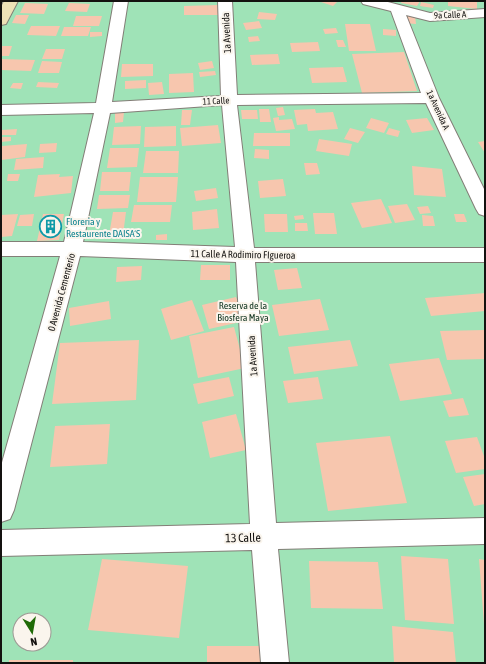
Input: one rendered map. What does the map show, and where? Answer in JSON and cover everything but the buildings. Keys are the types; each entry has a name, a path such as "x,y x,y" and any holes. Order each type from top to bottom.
{"street":[{"path":"1,21 11,1"},
{"name":"0 Avenida Cementerio","path":"1,510 72,249 103,108 121,1"},
{"name":"1a Avenida","path":"225,1 229,100 245,255 264,537 275,663"},
{"name":"9a Calle A","path":"368,1 430,17 485,13"},
{"name":"1a Avenida A","path":"397,9 431,98 485,209"},
{"name":"11 Calle","path":"1,110 103,108 229,100 431,98"},
{"name":"11 Calle A Rodimiro FIgueroa","path":"1,249 72,249 245,255 485,255"},
{"name":"13 Calle","path":"1,543 485,530"}],"green space":[{"name":"Reserva de la Biosfera Maya","path":"1,1 485,1 485,663 1,663"}],"place":[{"name":"Floreria y Restaurente DAISA´S","path":"51,227"}]}
